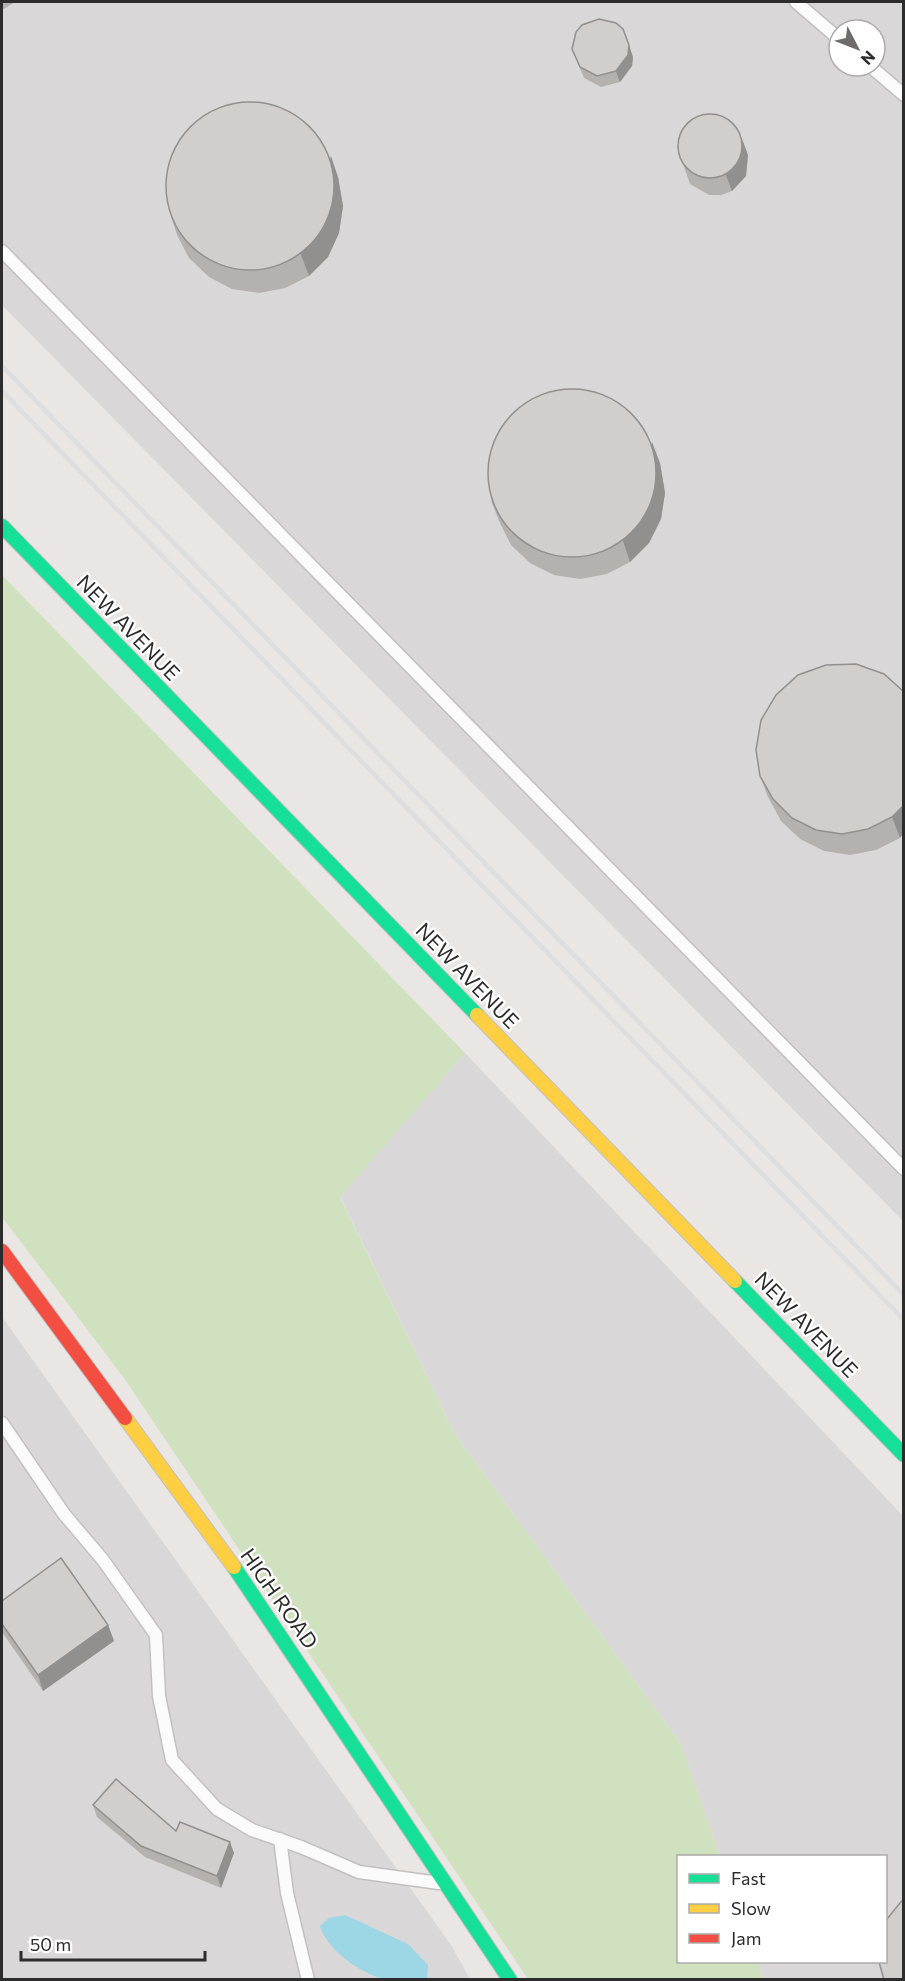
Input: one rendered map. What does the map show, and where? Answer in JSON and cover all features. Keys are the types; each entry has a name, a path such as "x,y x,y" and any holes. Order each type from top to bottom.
{"main road":[{"name":"NEW AVENUE","path":"2,526 903,1455"},
{"name":"HIGH ROAD","path":"2,1251 259,1602 510,1980"}],"lane":[{"path":"796,2 827,29"},
{"path":"884,78 903,95"},
{"path":"2,251 903,1169"},
{"path":"2,1424 64,1514 103,1560 156,1635 159,1696 172,1760 217,1809 252,1830 280,1839 359,1872 446,1884"},
{"path":"280,1839 287,1893 308,1980"}],"shaded area":[{"path":"2,2 903,2 903,1221 2,305"},
{"path":"465,1053 903,1516 903,1979 763,1979 757,1963 887,1963 887,1855 720,1855 681,1744 455,1434 340,1196"},
{"path":"2,1317 451,1945 470,1979 2,1979"}],"green space":[{"path":"2,575 465,1053 340,1197 455,1434 681,1744 720,1855 677,1855 677,1963 757,1963 763,1979 528,1979 124,1378 2,1217"}],"water":[{"path":"345,1915 408,1944 428,1965 427,1979 384,1979 365,1972 337,1952 320,1926 329,1918"}],"building":[{"path":"599,19 616,23 623,29 629,45 628,55 616,71 597,76 580,67 572,49 576,32 582,25"},
{"path":"250,102 266,103 282,108 310,126 328,154 333,170 333,202 328,218 310,246 282,264 266,269 250,270 234,269 218,264 190,246 172,218 167,202 166,186 167,170 172,154 190,126 218,108 234,103"},
{"path":"710,114 728,119 733,123 737,128 742,146 737,164 733,169 728,173 710,178 692,173 687,169 683,164 678,146 683,128 687,123 692,119"},
{"path":"572,389 588,390 604,395 632,413 650,441 655,457 655,489 650,505 632,533 604,551 588,556 572,557 556,556 540,551 512,533 494,505 489,489 488,473 489,457 494,441 512,413 540,395 556,390"},
{"path":"856,664 884,674 903,691 903,806 892,817 868,829 842,834 816,830 792,818 773,799 760,776 756,750 761,720 776,695 798,675 826,665"},
{"path":"61,1558 108,1625 38,1675 2,1624 2,1601"},
{"path":"116,1779 176,1831 180,1822 230,1842 217,1876 141,1846 93,1805"},
{"path":"903,1900 903,1980 884,1980 879,1963 887,1963 887,1920"}],"railway":[{"path":"2,366 904,1295"},
{"path":"2,391 904,1320"}],"traffic: fast":[{"path":"2,526 477,1015"},
{"path":"735,1281 904,1455"},
{"path":"234,1567 510,1980"}],"traffic: slow":[{"path":"477,1015 735,1281"},
{"path":"125,1418 234,1567"}],"traffic: jam":[{"path":"2,1251 125,1418"}]}
